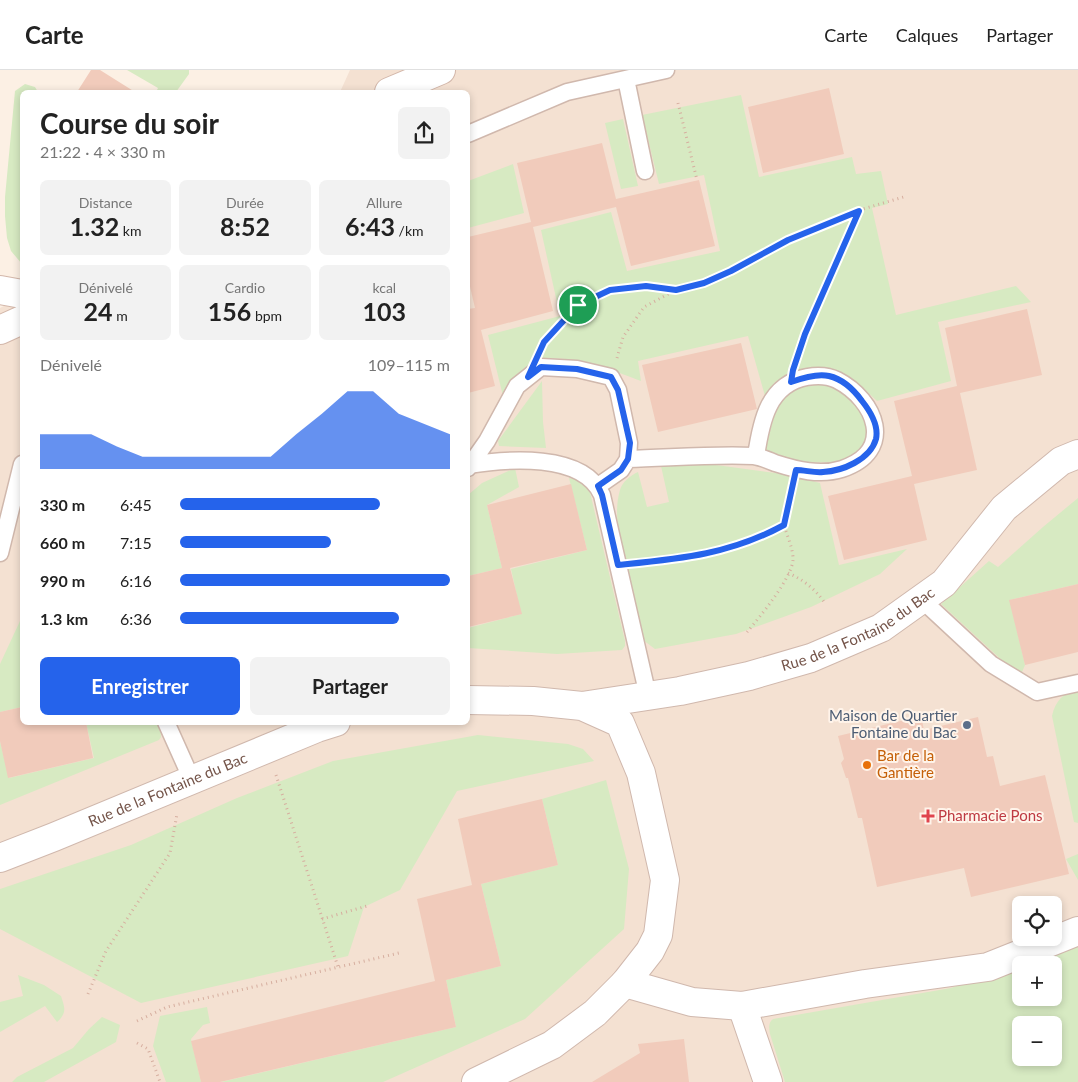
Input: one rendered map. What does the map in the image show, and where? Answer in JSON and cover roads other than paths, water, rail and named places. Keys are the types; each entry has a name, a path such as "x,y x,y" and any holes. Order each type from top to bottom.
{"street":[{"path":"394,90 441,70"},
{"path":"0,290 20,294"},
{"path":"0,330 20,321"},
{"name":"Rue de la Fontaine du Bac","path":"470,700 533,701 582,706 648,696 750,676 811,658 881,628 944,583 1004,508 1060,461 1078,454"},
{"name":"Rue de la Fontaine du Bac","path":"476,1082 552,1045 595,1013 625,983 650,951 658,935 666,880 641,773 620,723 582,706"},
{"name":"Rue de la Fontaine du Bac","path":"0,858 326,725"},
{"path":"625,983 692,1002 742,1006 865,984 988,967 1078,931"},
{"path":"742,1006 768,1082"}],"lane":[{"path":"470,133 568,92 666,70"},
{"path":"626,79 645,171"},
{"path":"470,464 487,441 517,386 541,367 577,369 611,377 618,390 630,443 628,459 621,470 598,486"},
{"path":"628,459 756,456 796,470 822,472 842,469 858,461 870,450 876,439 871,412 855,391 844,383 828,376 814,376 791,382 782,388 767,410 758,440 756,456"},
{"path":"470,466 492,461 520,459 562,465 588,477 598,486 602,495 648,696"},
{"path":"0,553 20,472"},
{"path":"921,599 991,664 1037,692 1078,683"},
{"path":"167,725 184,783"}],"place":[{"name":"Maison de Quartier Fontaine du Bac","path":"967,725"},
{"name":"Bar de la Gantière","path":"867,765"},
{"name":"Pharmacie Pons","path":"928,816"}]}
